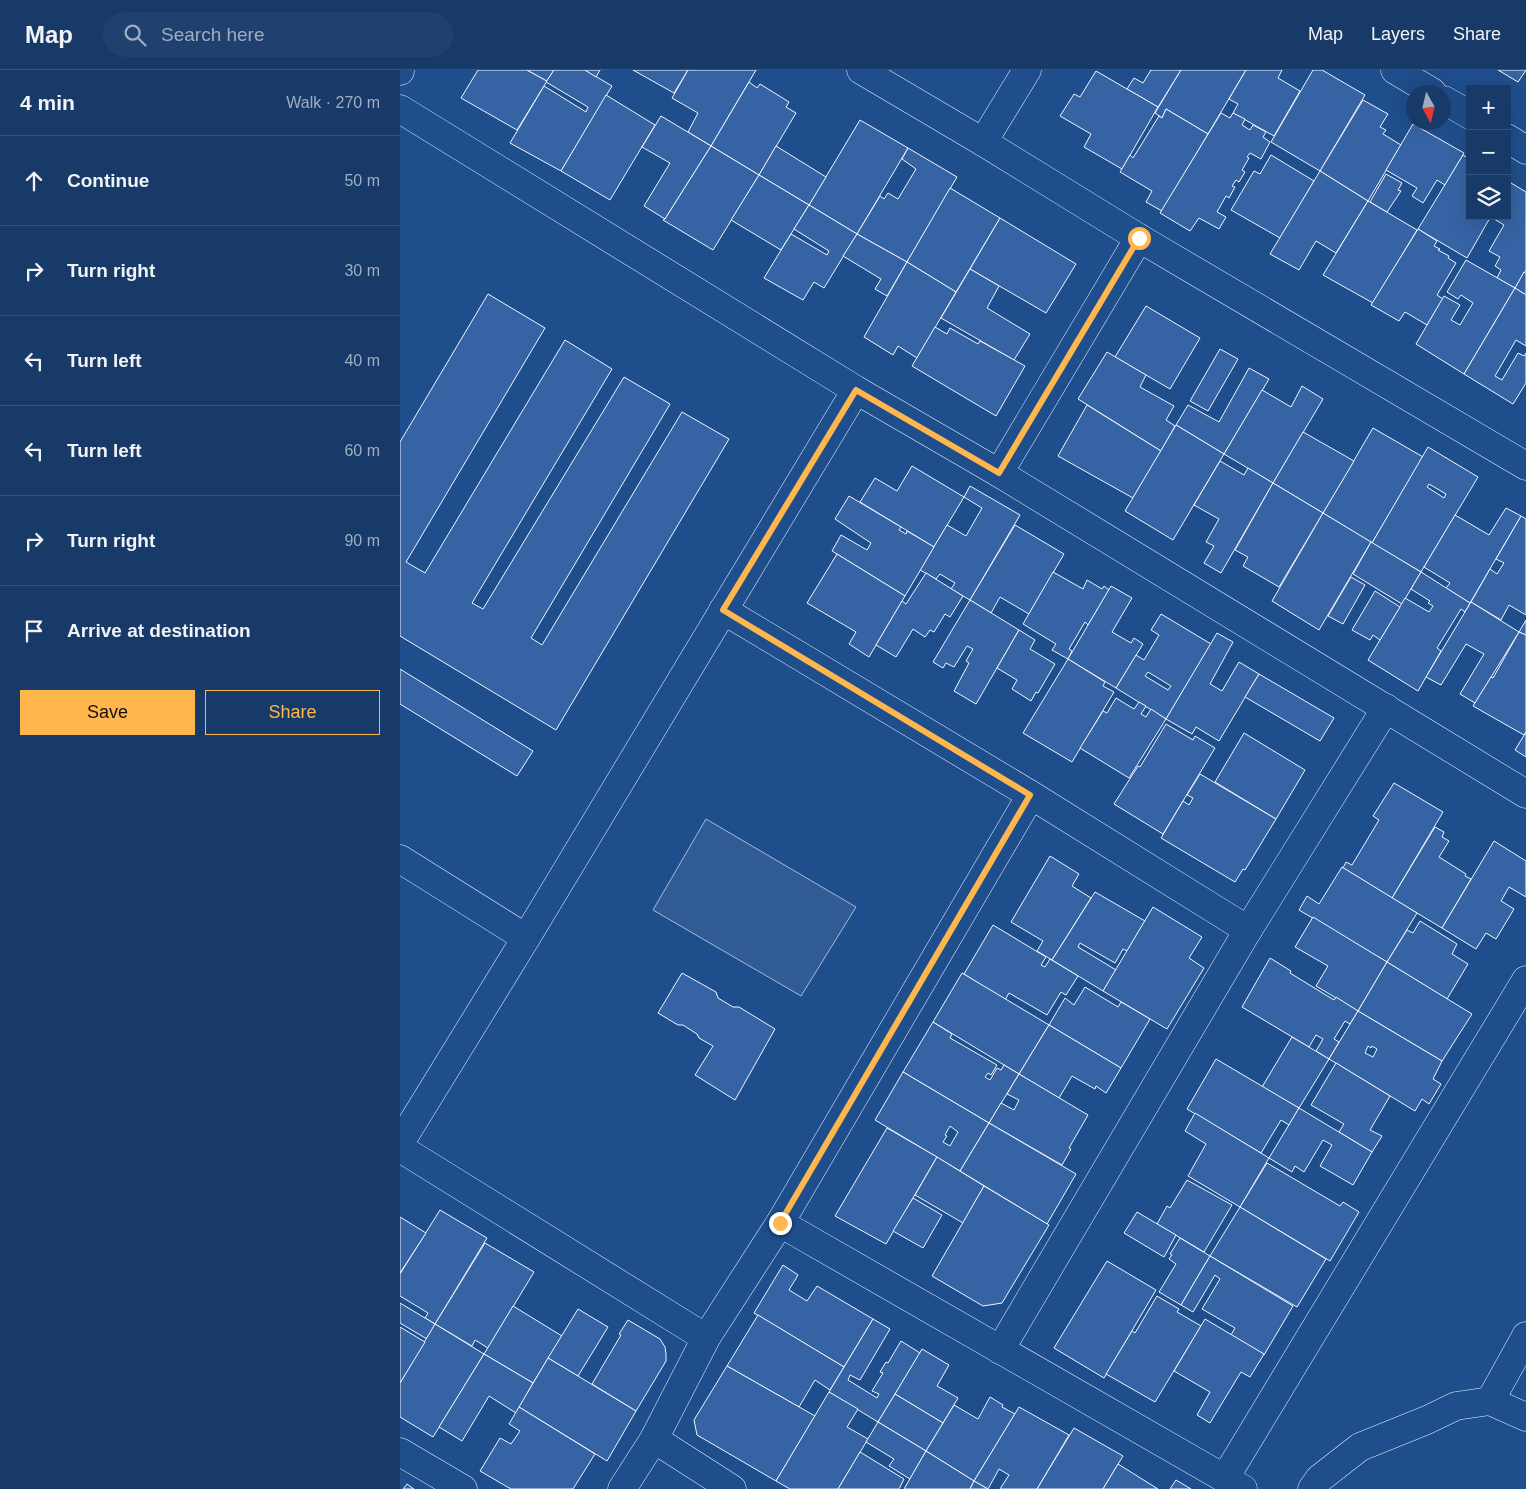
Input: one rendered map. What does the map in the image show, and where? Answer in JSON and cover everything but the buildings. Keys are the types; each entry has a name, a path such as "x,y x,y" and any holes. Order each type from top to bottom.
{"street":[{"path":"861,70 1139,238 1526,466"},
{"path":"982,142 1027,70"},
{"path":"1395,70 1420,85"},
{"path":"1451,104 1466,114"},
{"path":"400,109 856,390 999,473 1526,794"},
{"path":"1511,141 1526,150"},
{"path":"999,473 1139,238"},
{"path":"400,1143 526,938 856,390"},
{"path":"723,610 1030,795 1248,930"},
{"path":"1000,1350 1248,930 1386,708"},
{"path":"622,1489 654,1439 706,1338 780,1223 1030,795"},
{"path":"400,859 526,938"},
{"path":"780,1223 1234,1483 1526,980"},
{"path":"400,1148 706,1338"},
{"path":"1490,1401 1526,1336"},
{"path":"1312,1489 1319,1479 1360,1447 1456,1406 1490,1401 1526,1416"},
{"path":"654,1439 732,1489"},
{"path":"400,1452 463,1489"}],"shaded area":[{"path":"706,819 856,907 801,996 653,910"}],"route":[{"path":"780,1223 1030,795 723,610 856,390 999,473 1139,238"}]}
